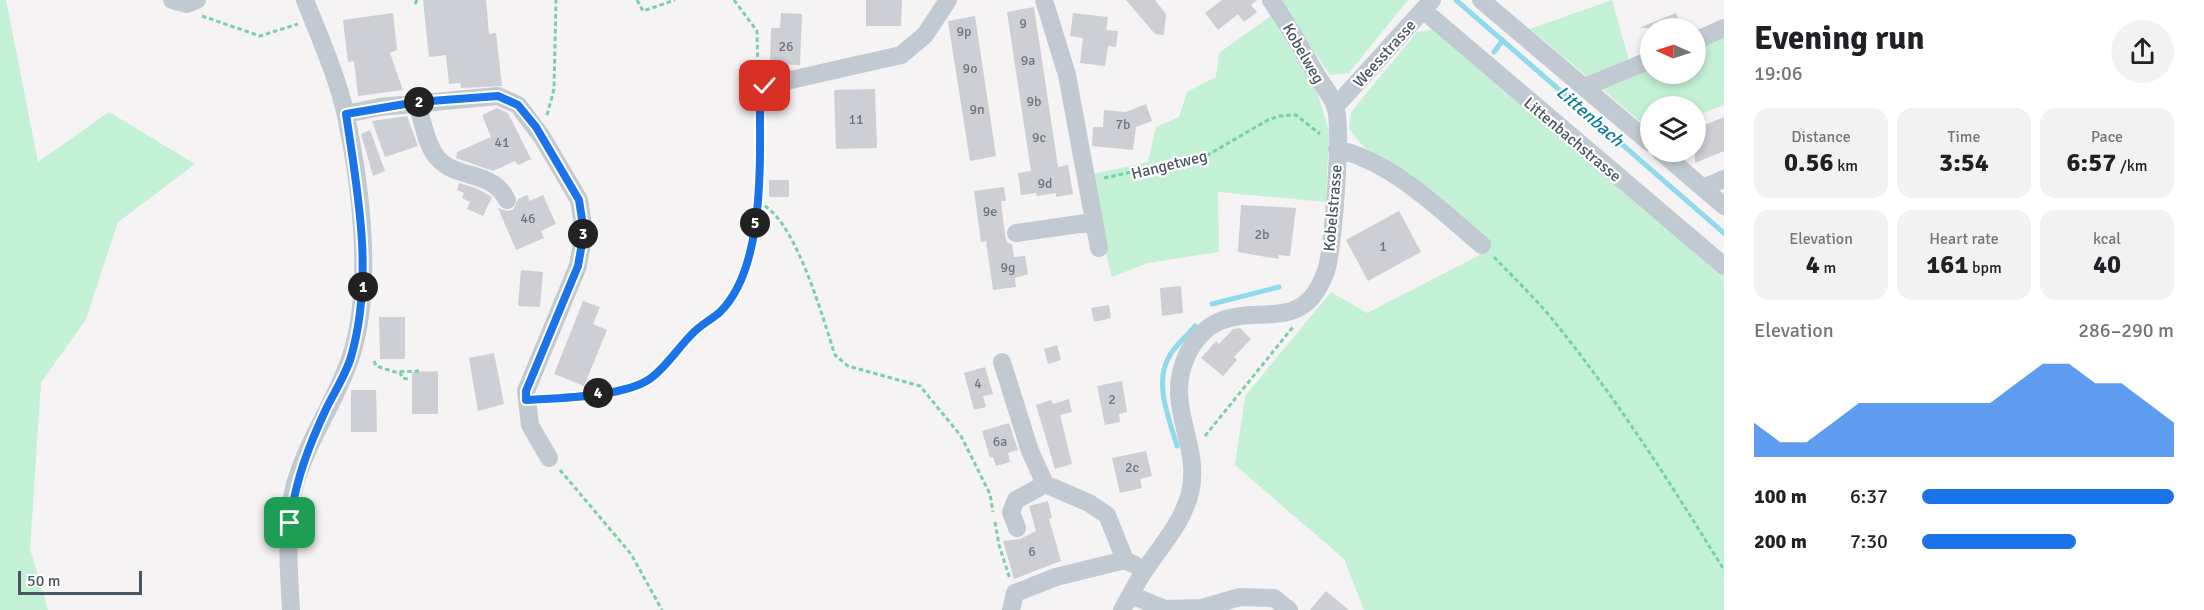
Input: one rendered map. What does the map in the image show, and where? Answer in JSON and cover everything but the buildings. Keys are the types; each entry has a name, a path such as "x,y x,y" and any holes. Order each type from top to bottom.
{"street":[{"path":"291,610 290,523 294,489 313,437 351,358 363,296 364,251 346,114 305,0"},
{"path":"760,87 901,55 925,35 948,0"},
{"path":"1044,0 1067,75 1099,248"},
{"name":"Kobelweg","path":"1271,0 1335,106"},
{"path":"1481,0 1640,134"},
{"name":"Weesstrasse","path":"1335,106 1429,4"},
{"name":"Littenbachstrasse","path":"1429,4 1724,266"},
{"path":"1706,36 1724,28"},
{"path":"1585,87 1640,64"},
{"path":"346,114 417,102 498,96 518,105 542,137 579,200 584,232 578,266 526,391 530,425 549,458"},
{"path":"417,102 435,154 455,171 493,182 501,189 507,200"},
{"name":"Kobelstrasse","path":"1305,304 1316,291 1326,270 1332,236 1337,148 1335,106"},
{"path":"1337,148 1362,155 1388,169 1482,245"},
{"path":"1672,162 1724,206"},
{"path":"1703,188 1724,179"},
{"path":"1016,233 1093,222"},
{"path":"1288,610 1274,598 1240,597 1202,608 1165,609 1127,602 1144,571 1179,525 1191,491 1192,460 1179,408 1179,380 1188,354 1202,333 1222,320 1238,315 1283,311 1305,304"},
{"path":"1002,362 1030,451 1045,484 1089,503 1107,515 1125,560 1144,571"},
{"path":"1017,528 1011,512 1016,500 1045,484"},
{"path":"1013,602 1056,577 1125,560"}],"path":[{"path":"542,137 554,89 556,0"},
{"path":"637,0 643,11 675,0"},
{"path":"526,400 577,397 634,387 652,378 701,325 721,311 741,282 752,244 758,203 760,87 756,32 734,0"},
{"path":"185,1 207,19 260,36 288,26 314,21"},
{"name":"Hangetweg","path":"1086,179 1116,178 1206,156 1279,116 1296,115 1303,118 1337,148"},
{"path":"758,203 767,206 792,236 835,354 848,366 920,386 961,436 978,465 990,494 999,545 1013,602"},
{"path":"1482,245 1547,312 1604,387 1653,455 1724,570"},
{"path":"1192,460 1196,448 1292,329 1305,304"},
{"path":"374,361 376,366 400,372 419,371"},
{"path":"400,372 402,378 408,379"},
{"path":"549,458 631,554 662,610"}],"green space":[{"path":"0,0 6,0 38,162 109,112 195,164 118,222 86,319 41,383 30,549 48,610 0,610"},
{"path":"1279,0 1408,0 1349,73 1330,75"},
{"path":"1612,0 1631,68 1589,78 1530,29"},
{"path":"1271,16 1317,92 1329,131 1326,202 1218,192 1219,252 1147,263 1112,277 1101,235 1092,174 1148,162 1156,127 1179,117 1187,92 1216,77 1219,53"},
{"path":"1435,29 1724,276 1724,610 1364,610 1344,559 1235,465 1245,396 1331,292 1367,313 1480,255 1487,241 1432,196 1364,147 1349,129 1351,112 1417,32"},
{"path":"1724,38 1724,105 1706,112 1706,96 1640,96 1640,121 1600,87 1640,71 1640,84 1706,84 1706,45"}],"waterway":[{"name":"Littenbach","path":"1456,0 1724,233"},
{"path":"1494,52 1503,40"},
{"path":"1212,304 1279,287"},
{"path":"1177,446 1164,400 1163,377 1165,366 1173,351 1195,326"}],"route":[{"path":"290,523 294,489 313,437 351,358 363,296 364,251 346,114 417,102 498,96 518,105 536,127 579,200 584,232 578,266 562,310 526,391 526,400 577,397 634,387 652,378 701,325 721,311 741,282 752,244 758,203 760,87 765,86"}]}
